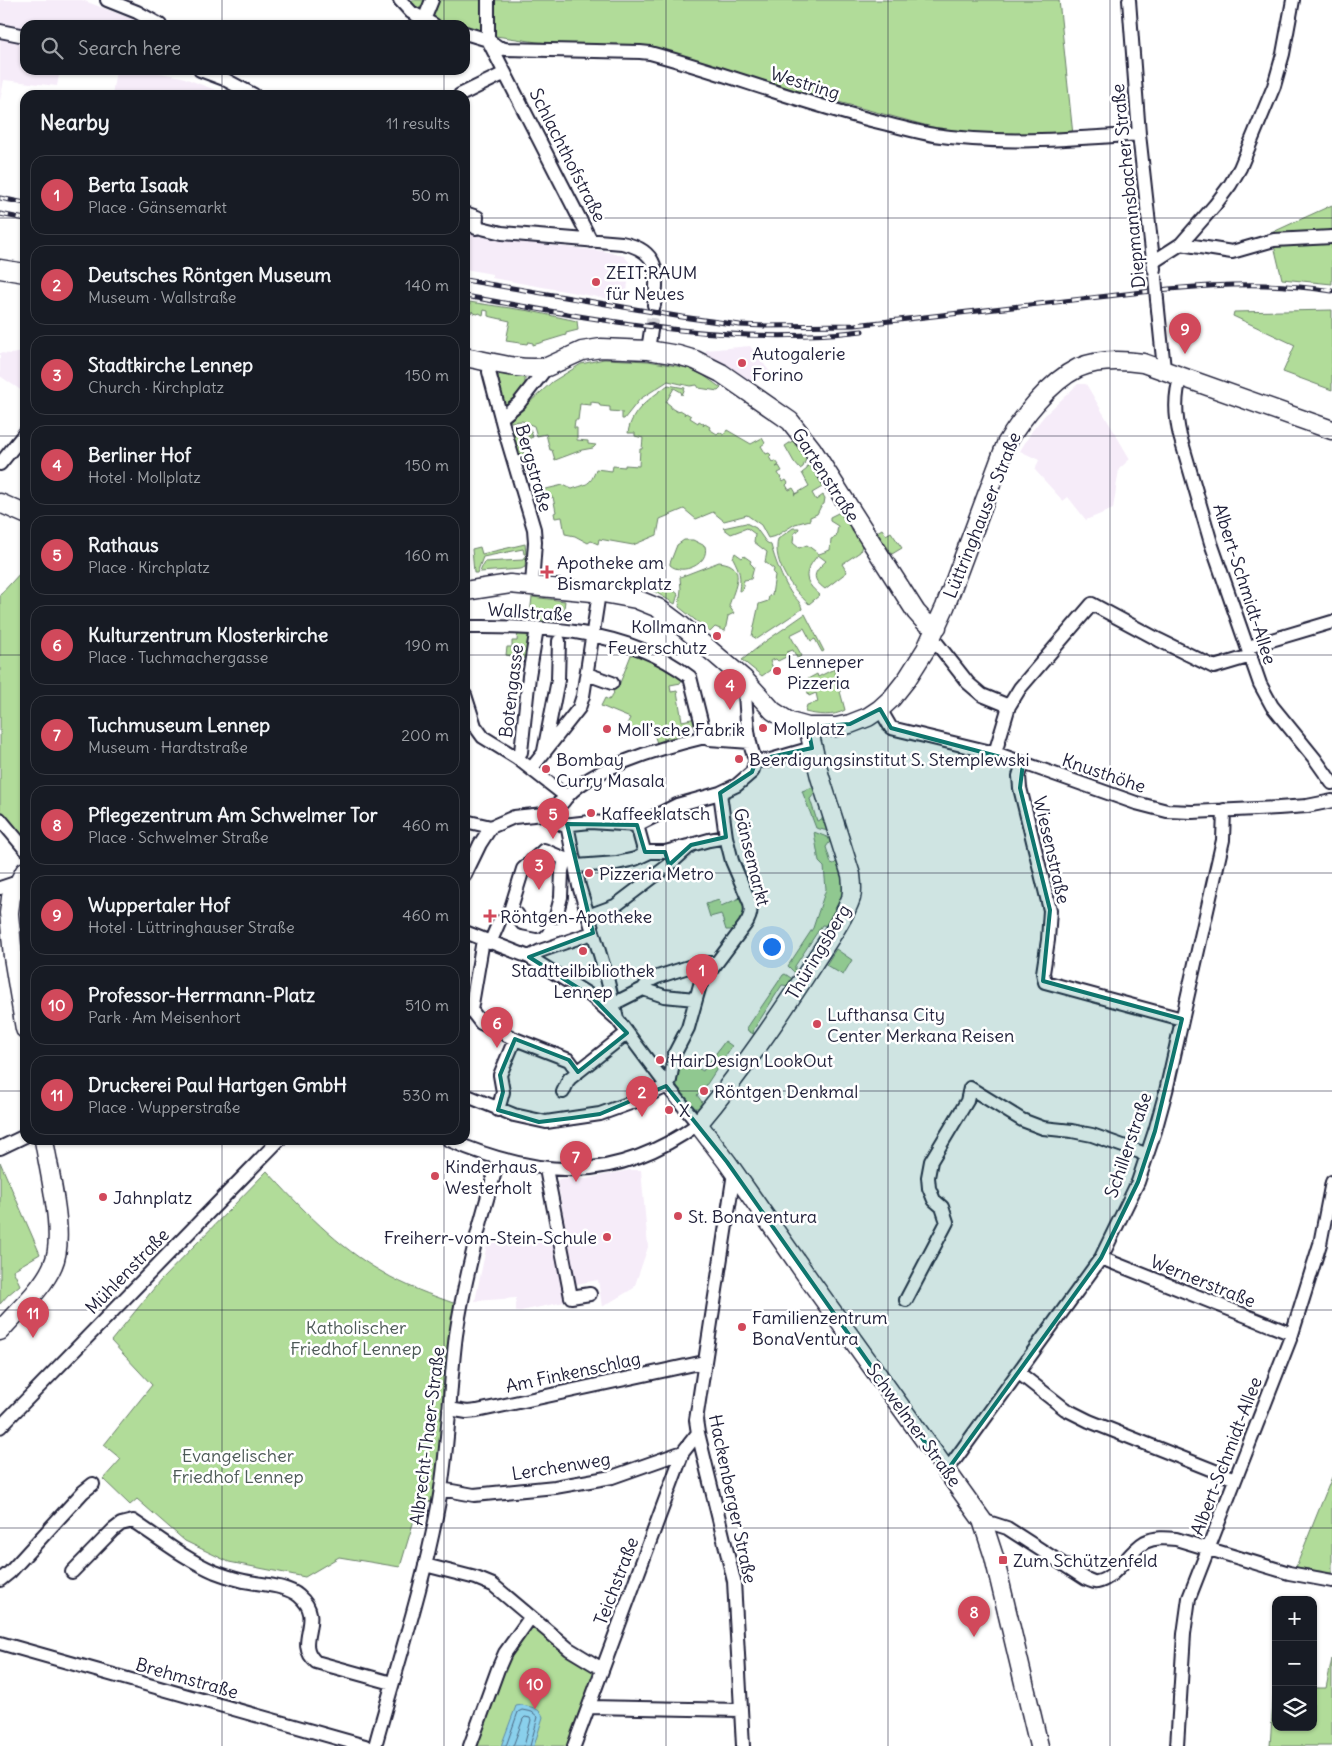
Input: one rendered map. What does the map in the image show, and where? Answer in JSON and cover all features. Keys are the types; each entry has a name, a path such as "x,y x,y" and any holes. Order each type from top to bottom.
{"street":[{"path":"108,0 151,20"},
{"path":"400,0 410,12 424,20"},
{"path":"429,20 432,0"},
{"path":"488,0 488,40"},
{"name":"Diepmannsbacher Straße","path":"1129,0 1139,134 1164,369"},
{"path":"1154,267 1181,244 1225,193 1245,157 1266,108 1277,76 1293,0"},
{"path":"0,31 20,35"},
{"name":"Westring","path":"470,35 488,40 498,47 506,49 650,53 834,111 948,137 1037,140 1139,134"},
{"name":"Schlachthofstraße","path":"488,40 591,241 622,243 638,247 652,261 656,272 654,305"},
{"path":"470,90 505,73"},
{"path":"213,75 245,90"},
{"path":"470,215 477,218 470,226 502,233 591,241"},
{"path":"1181,244 1232,252 1274,240 1332,237"},
{"path":"0,269 20,272"},
{"path":"648,350 651,330"},
{"name":"Gartenstraße","path":"501,418 519,403 547,367 588,349 648,350 678,355 702,362 794,424 916,612 934,632 968,683 982,695 1009,706"},
{"path":"470,358 523,368 547,367"},
{"name":"Lüttringhauser Straße","path":"808,727 850,724 868,717 880,709 901,687 918,663 934,632 1006,444 1017,426 1039,400 1057,383 1079,368 1104,361 1136,362 1164,369 1332,430"},
{"name":"Bergstraße","path":"490,362 489,372 501,418 534,529 532,585"},
{"name":"Albert-Schmidt-Allee","path":"1181,376 1177,386 1176,399 1176,418 1180,436 1211,542 1260,684 1272,706 1332,783"},
{"path":"0,464 20,439"},
{"path":"0,503 20,512"},
{"path":"470,590 510,584 532,585 599,592 636,599 658,608 682,626 744,679 773,712 790,722 808,727"},
{"name":"Wallstraße","path":"592,635 599,592"},
{"path":"995,753 1009,706 1020,688 1080,615 1092,604 1214,667 1249,651 1332,622"},
{"name":"Wallstraße","path":"470,627 537,628 592,635 641,648 690,677 705,737"},
{"name":"Botengasse","path":"516,758 521,752 529,676 537,628"},
{"path":"531,769 544,750 579,708 587,674 592,635"},
{"path":"544,750 558,680 559,641"},
{"path":"587,674 612,683"},
{"path":"744,679 750,742 752,754 756,760"},
{"name":"Knusthöhe","path":"880,709 891,728 995,753 1158,810 1179,812 1307,806 1332,801"},
{"path":"470,721 483,737 516,758 567,797"},
{"name":"Thüringsberg","path":"698,1124 757,1049 830,937 851,898 850,876 830,814 808,727"},
{"path":"470,865 491,827 514,817 544,814 596,775 662,748 705,737 709,739 750,742"},
{"path":"756,760 767,761 812,748"},
{"path":"544,814 563,825 590,822 637,825 677,805 720,793 737,785 752,772 756,760"},
{"name":"Wiesenstraße","path":"1023,763 1019,776 1020,788 1050,910 1043,973 1044,982 1182,1020"},
{"name":"Gänsemarkt","path":"667,1086 672,1074 675,1053 688,1028 700,985 750,918 750,903 732,861 726,837 720,793"},
{"path":"567,797 563,803 560,816 567,824 571,861 606,974 617,1020"},
{"name":"Schillerstraße","path":"946,1472 1101,1258 1138,1182 1166,1091 1223,840 1224,810"},
{"path":"0,819 20,843"},
{"path":"470,822 491,827"},
{"path":"637,825 645,854"},
{"path":"470,1004 486,941 503,917 523,869 544,850 571,861 626,861 641,857 650,852 665,852 726,837"},
{"path":"588,916 610,908 639,889 691,845"},
{"path":"665,852 669,865"},
{"path":"556,916 561,897 562,871 571,861"},
{"path":"0,888 20,877"},
{"path":"20,880 12,897 9,913 13,957 20,999"},
{"path":"503,917 517,914 522,923 537,926"},
{"path":"529,957 540,951 592,933"},
{"name":"Schwelmer Straße","path":"470,934 529,957 591,996 617,1020 734,1173 982,1520 994,1557 1039,1746"},
{"path":"612,1004 643,989 649,981 700,963 715,963"},
{"path":"643,989 664,996 695,999"},
{"path":"470,1014 481,1023 514,1039 569,1060 578,1072"},
{"path":"563,1092 570,1079 627,1033"},
{"path":"498,1110 503,1092 500,1075 514,1039"},
{"path":"470,1097 498,1110 538,1122 600,1114 636,1101 667,1086"},
{"path":"906,1300 946,1222 942,1207 934,1200 929,1188 928,1177 931,1161 967,1101 970,1088 1022,1120 1043,1128 1072,1130 1092,1135 1140,1152 1146,1157"},
{"path":"463,1145 499,1158 546,1169 582,1169 627,1162 662,1147 698,1124"},
{"path":"0,1148 20,1138"},
{"path":"0,1330 46,1277 53,1266 58,1248 58,1226 45,1145"},
{"name":"Mühlenstraße","path":"0,1427 273,1145"},
{"name":"Albrecht-Thaer-Straße","path":"375,1746 431,1544 441,1489 449,1424 456,1337 461,1306 474,1246 499,1158"},
{"path":"546,1169 571,1297 590,1294"},
{"name":"Hackenberger Straße","path":"734,1173 697,1410 698,1433 734,1580 743,1746"},
{"name":"Albert-Schmidt-Allee","path":"1177,1746 1186,1613 1189,1598 1292,1334 1320,1244 1332,1182"},
{"name":"Wernerstraße","path":"1101,1258 1292,1334"},
{"name":"Am Finkenschlag","path":"449,1410 477,1411 704,1362"},
{"path":"1019,1373 1065,1409 1089,1421 1235,1480"},
{"name":"Teichstraße","path":"574,1746 683,1452 698,1433"},
{"name":"Lerchenweg","path":"441,1489 474,1495 555,1487 612,1477 683,1452"},
{"path":"0,1580 10,1572 83,1492 93,1484"},
{"path":"982,1520 1007,1528 1086,1579 1094,1582 1099,1582 1111,1575 1147,1541 1164,1538 1289,1573 1332,1581"},
{"path":"72,1572 113,1530 121,1524 133,1521 171,1548 210,1569 241,1581 284,1589 297,1594 303,1600 310,1614 311,1622 306,1645 311,1658 316,1662 392,1683"},
{"path":"425,1565 476,1578 493,1585 569,1650 602,1669"},
{"path":"470,1746 501,1661 530,1618"},
{"name":"Brehmstraße","path":"0,1643 365,1746"},
{"path":"589,1707 740,1710"}],"highlighted area":[{"path":"880,709 891,728 1023,763 1020,788 1050,910 1043,981 1182,1019 1155,1131 1138,1182 1101,1258 946,1472 727,1162 666,1086 600,1114 572,1118 539,1122 498,1110 503,1092 500,1075 515,1039 569,1060 578,1072 627,1033 591,996 529,957 593,933 567,824 637,825 645,852 665,852 669,865 691,845 726,837 720,793 752,772 756,760 812,748 808,727 850,724"}],"shaded area":[{"path":"0,0 82,0 135,20 20,20 20,75 59,75 57,86 4,80 0,101"},
{"path":"115,75 171,75 182,77 215,90 113,90"},
{"path":"470,233 492,239 603,251 624,256 630,263 626,302 492,278 492,274 470,270"},
{"name":"Autogalerie Forino","path":"750,346 770,372 751,382 706,353 706,350"},
{"path":"0,353 20,353 20,390 0,376"},
{"path":"1078,384 1086,384 1130,459 1119,469 1113,509 1086,520 1068,497 1063,501 1035,470 1039,460 1020,451 1032,431 1045,415"},
{"name":"Freiherr-vom-Stein-Schule","path":"630,1170 641,1170 648,1247 634,1288 602,1307 598,1280 576,1284 557,1180 573,1178 577,1180 577,1177 585,1179"},
{"name":"Freiherr-vom-Stein-Schule","path":"552,1233 564,1302 516,1312 516,1298 475,1301 487,1244"}],"green space":[{"path":"406,0 1059,0 1073,135 962,135 640,49 537,42 482,34 470,30 470,20 435,20 419,11"},
{"path":"1332,205 1332,284 1282,279 1271,233"},
{"path":"470,302 530,311 577,321 578,330 533,345 533,343 528,342 527,344 506,341 510,321 488,316 488,311 484,310 483,315 473,313 472,311 471,313"},
{"path":"1332,310 1332,390 1283,372 1295,345 1233,316 1234,312"},
{"path":"604,359 648,361 688,368 703,375 721,388 718,391 699,388 697,385 690,386 668,381 640,399 624,419 622,419 622,412 610,411 610,407 600,406 599,403 591,402 591,405 580,404 578,420 575,420 574,428 577,428 577,440 588,441 588,444 596,445 593,448 555,460 546,434 537,436 534,426 522,421 509,421 552,382 581,364"},
{"path":"500,374 525,378 525,386 507,404 504,403 498,376"},
{"path":"668,385 685,388 682,395 681,392 674,388 666,402 671,408 678,412 680,410 685,413 684,415 686,413 691,416 690,418 704,424 703,426 705,424 717,434 719,432 724,435 727,430 751,444 762,438 765,443 761,446 766,454 769,453 771,455 769,457 772,462 776,461 779,465 776,467 779,466 782,471 778,473 783,482 786,480 788,483 786,485 789,490 793,488 796,493 794,495 809,486 802,473 807,469 808,463 824,486 812,493 816,500 823,495 825,498 824,504 817,514 810,517 810,520 795,524 776,536 768,538 761,525 747,515 724,521 713,512 696,519 684,509 660,519 657,535 633,545 599,539 598,544 591,541 588,543 575,536 565,534 562,517 555,518 554,513 556,512 553,497 545,499 544,495 531,497 529,493 563,485 572,489 581,486 590,481 596,469 612,471 613,466 639,466 643,438 635,436 635,433 628,433 630,425 637,411"},
{"path":"522,426 530,429 533,437 520,442 525,458 519,457 511,427"},
{"path":"794,440 806,459 803,467 800,469 785,446"},
{"path":"838,513 842,514 862,545 860,552 842,564 847,572 825,589 817,582 815,575 826,561 818,555 810,566 807,576 810,585 820,595 809,604 785,575 778,557 778,539 793,528 799,528 794,533 793,543 799,548 807,545 819,554 830,550 831,539 836,537 838,526 830,521 830,517"},
{"path":"746,523 756,528 766,542 771,545 785,582 802,609 757,639 752,636 759,604 768,601 769,596 772,595 775,575 773,573 774,569 765,562 767,552 754,542 755,534 747,528 731,534 723,528"},
{"path":"882,529 886,535 891,532 902,548 892,554 877,532"},
{"path":"684,540 693,540 705,546 705,552 703,558 694,566 688,569 675,568 670,563 677,545"},
{"path":"525,544 526,554 524,554 523,549 483,557 477,573 474,573 472,549 480,547 482,554"},
{"path":"735,553 751,561 750,563 754,567 751,579 744,580 742,590 739,591 739,574 733,558"},
{"path":"526,556 525,567 521,569 480,572 484,562 523,560"},
{"path":"719,562 728,564 737,572 736,585 729,606 734,613 728,616 725,631 715,627 710,632 679,607 680,577"},
{"path":"20,573 19,836 0,813 0,595"},
{"path":"662,580 668,582 678,594 675,604 652,590"},
{"path":"532,597 565,601 563,616 556,615 555,624 529,624"},
{"path":"805,614 824,651 822,652 815,639 811,641 804,628 790,635 802,656 797,658 793,650 787,652 788,656 778,661 776,659 770,661 773,668 762,676 742,660 766,641"},
{"path":"518,629 529,634 528,643 531,643 527,651 528,659 506,655 507,647 512,647 512,641 517,641"},
{"path":"633,650 687,680 670,685 671,692 677,691 682,721 696,718 698,724 679,727 680,738 666,738 666,742 657,743 651,726 638,730 635,729 635,731 629,734 627,724 630,718 601,706 605,698 609,700 616,687 618,688"},
{"path":"834,669 845,710 820,715 805,712 807,705 818,702 816,693 809,696 804,681 817,674 818,677"},
{"path":"813,787 815,793 810,799 817,821 824,818 828,831 816,828 802,791"},
{"path":"814,832 832,839 826,847 831,863 834,864 839,859 845,887 839,908 830,926 822,925 795,966 795,970 800,971 797,975 788,966 813,928 826,889 824,867 819,862"},
{"path":"742,897 748,912 736,930 726,930 721,914 710,917 706,904 719,900 721,906"},
{"path":"836,949 852,960 843,975 826,965"},
{"path":"785,974 794,980 791,986 782,985 754,1029 753,1033 759,1034 757,1036 748,1031 747,1028"},
{"path":"725,1041 732,1046 705,1087 697,1095 702,1102 698,1108 695,1108 677,1086 678,1057 703,1071"},
{"path":"0,1162 40,1254 13,1270 20,1285 0,1304"},
{"name":"Evangelischer Friedhof Lennep","path":"267,1171 335,1239 366,1262 409,1286 456,1304 433,1502 420,1500 400,1567 339,1557 305,1577 229,1562 185,1541 137,1499 130,1505 103,1479 121,1459 104,1445 152,1385 111,1341 160,1281"},
{"path":"1332,1477 1332,1573 1296,1567"},
{"path":"531,1624 596,1673 569,1746 474,1746 509,1656"},
{"path":"1332,1659 1332,1746 1270,1746 1272,1716 1272,1731 1317,1731 1317,1688 1326,1688"}],"water":[{"path":"516,1706 532,1707 542,1714 543,1717 534,1746 501,1746"}],"tunnel":[{"path":"651,330 654,305"}],"railway":[{"path":"0,198 20,202"},
{"path":"0,214 20,218"},
{"path":"470,281 682,317 740,325 765,326 855,325 1210,286 1271,285 1332,291"},
{"path":"470,297 613,321 712,333 762,336 862,331"}],"place":[{"name":"ZEIT:RAUM für Neues","path":"596,282"},
{"name":"Wuppertaler Hof","path":"1185,354"},
{"name":"Autogalerie Forino","path":"742,363"},
{"name":"Apotheke am Bismarckplatz","path":"547,572"},
{"name":"Kollmann Feuerschutz","path":"717,636"},
{"name":"Lenneper Pizzeria","path":"777,671"},
{"name":"Berliner Hof","path":"730,710"},
{"name":"Mollplatz","path":"763,728"},
{"name":"Moll'sche Fabrik","path":"607,729"},
{"name":"Beerdigungsinstitut S. Stemplewski","path":"739,759"},
{"name":"Bombay Curry Masala","path":"546,769"},
{"name":"Kaffeeklatsch","path":"591,813"},
{"name":"Rathaus","path":"553,839"},
{"name":"Pizzeria Metro","path":"589,873"},
{"name":"Stadtkirche Lennep","path":"539,890"},
{"name":"Röntgen-Apotheke","path":"490,916"},
{"name":"Stadtteilbibliothek Lennep","path":"583,951"},
{"name":"Berta Isaak","path":"702,995"},
{"name":"Lufthansa City Center Merkana Reisen","path":"817,1024"},
{"name":"Kulturzentrum Klosterkirche","path":"497,1048"},
{"name":"HairDesign LookOut","path":"660,1060"},
{"name":"Röntgen Denkmal","path":"704,1091"},
{"name":"X","path":"669,1110"},
{"name":"Deutsches Röntgen Museum","path":"642,1117"},
{"name":"Kinderhaus Westerholt","path":"435,1176"},
{"name":"Tuchmuseum Lennep","path":"576,1182"},
{"name":"Jahnplatz","path":"103,1197"},
{"name":"St. Bonaventura","path":"678,1216"},
{"name":"Freiherr-vom-Stein-Schule","path":"607,1237"},
{"name":"Familienzentrum BonaVentura","path":"742,1327"},
{"name":"Druckerei Paul Hartgen GmbH","path":"33,1338"},
{"name":"Zum Schützenfeld","path":"1003,1560"},
{"name":"Pflegezentrum Am Schwelmer Tor","path":"974,1637"},
{"name":"Professor-Herrmann-Platz","path":"535,1709"}],"park label":[{"name":"Katholischer Friedhof Lennep","path":"356,1337"}]}
